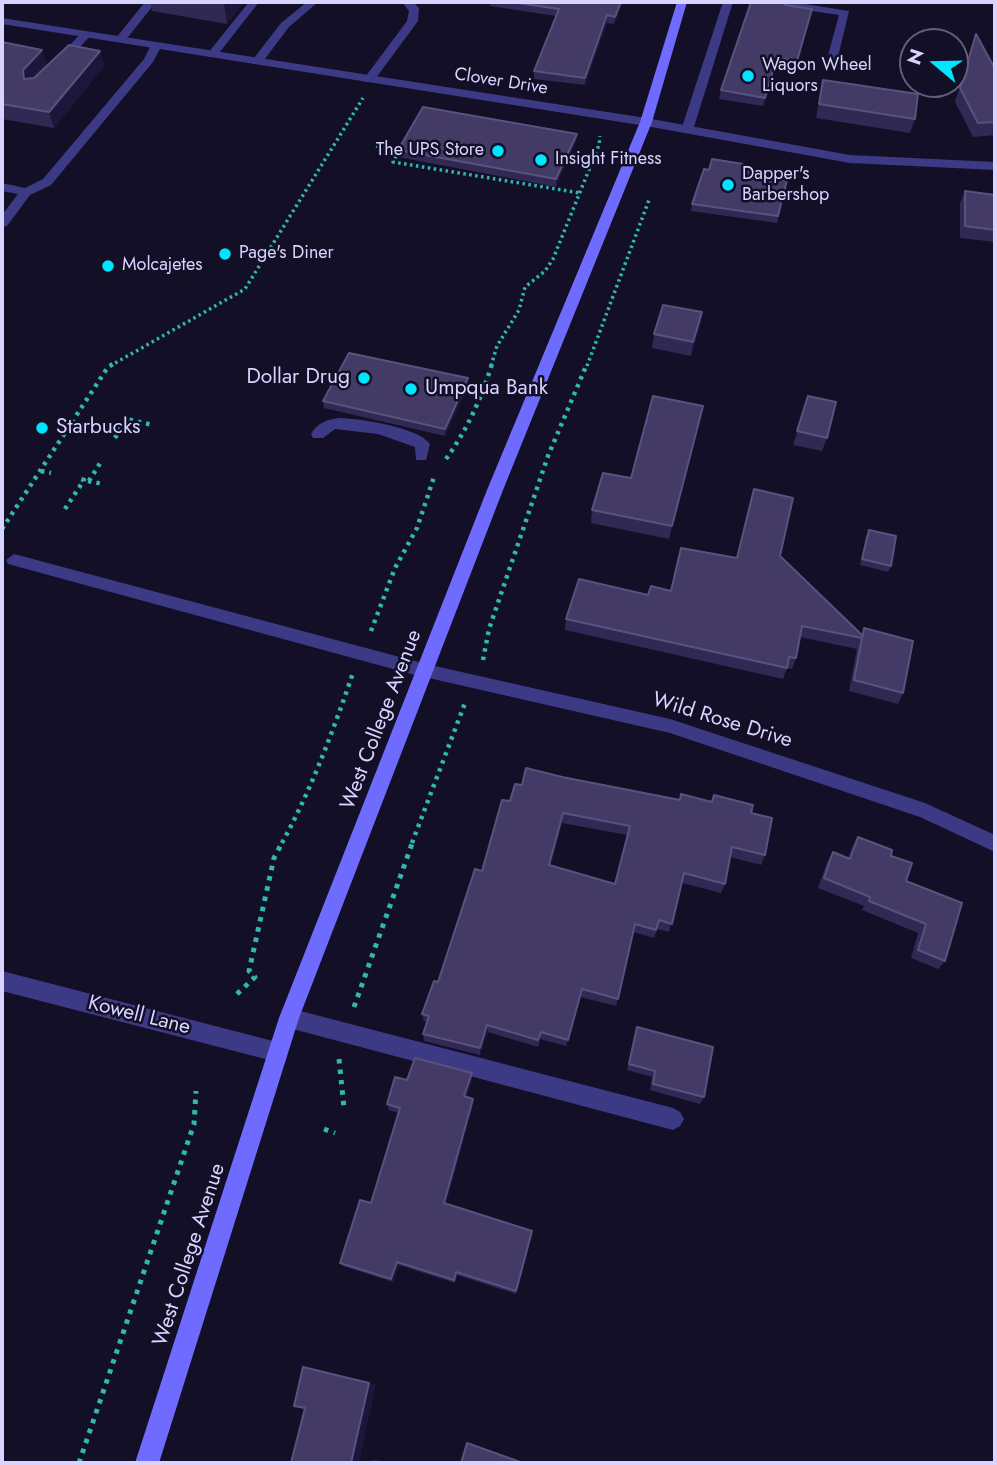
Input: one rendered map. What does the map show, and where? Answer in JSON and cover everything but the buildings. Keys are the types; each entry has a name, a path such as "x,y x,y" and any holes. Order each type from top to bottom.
{"main road":[{"name":"West College Avenue","path":"147,1463 289,1018 495,490 646,122 682,2"}],"street":[{"path":"120,40 151,2"},
{"path":"212,55 254,2"},
{"path":"257,62 285,25 313,2"},
{"path":"369,80 412,21 415,10 407,2"},
{"path":"687,130 728,2"},
{"path":"772,2 845,13 833,59"},
{"name":"Clover Drive","path":"2,21 646,122 850,159 995,166"},
{"path":"50,73 86,34"},
{"path":"2,223 26,192 47,182 149,60 156,45"},
{"path":"2,187 26,192"},
{"path":"318,434 330,425 342,422 414,439 423,444 421,456"},
{"name":"Wild Rose Drive","path":"14,560 426,671 670,726 925,811 995,844"},
{"name":"Kowell Lane","path":"2,981 277,1052"},
{"path":"289,1018 673,1119"}],"path":[{"path":"2,529 108,367 244,289 366,94"},
{"path":"369,631 395,568 416,528 431,479 462,437 484,390 497,346 519,310 525,287 545,271 553,258 599,145 600,132"},
{"path":"376,146 399,150 393,162 580,193"},
{"path":"344,1108 340,1088 339,1050 397,883 485,654 489,629 548,456 582,378 649,200"},
{"path":"459,382 484,390"},
{"path":"114,438 126,419 153,425"},
{"path":"65,509 84,480 102,460"},
{"path":"41,471 51,473"},
{"path":"84,480 103,484"},
{"path":"237,994 255,977 249,971 263,918 274,858 301,808 330,739 353,672"},
{"path":"79,1463 194,1124 196,1090"},
{"path":"324,1129 335,1133"}],"place":[{"name":"Wagon Wheel Liquors","path":"748,76"},
{"name":"The UPS Store","path":"498,151"},
{"name":"Insight Fitness","path":"541,160"},
{"name":"Dapper's Barbershop","path":"728,185"},
{"name":"Page's Diner","path":"225,254"},
{"name":"Molcajetes","path":"108,266"},
{"name":"Dollar Drug","path":"364,378"},
{"name":"Umpqua Bank","path":"411,389"},
{"name":"Starbucks","path":"42,428"}]}
